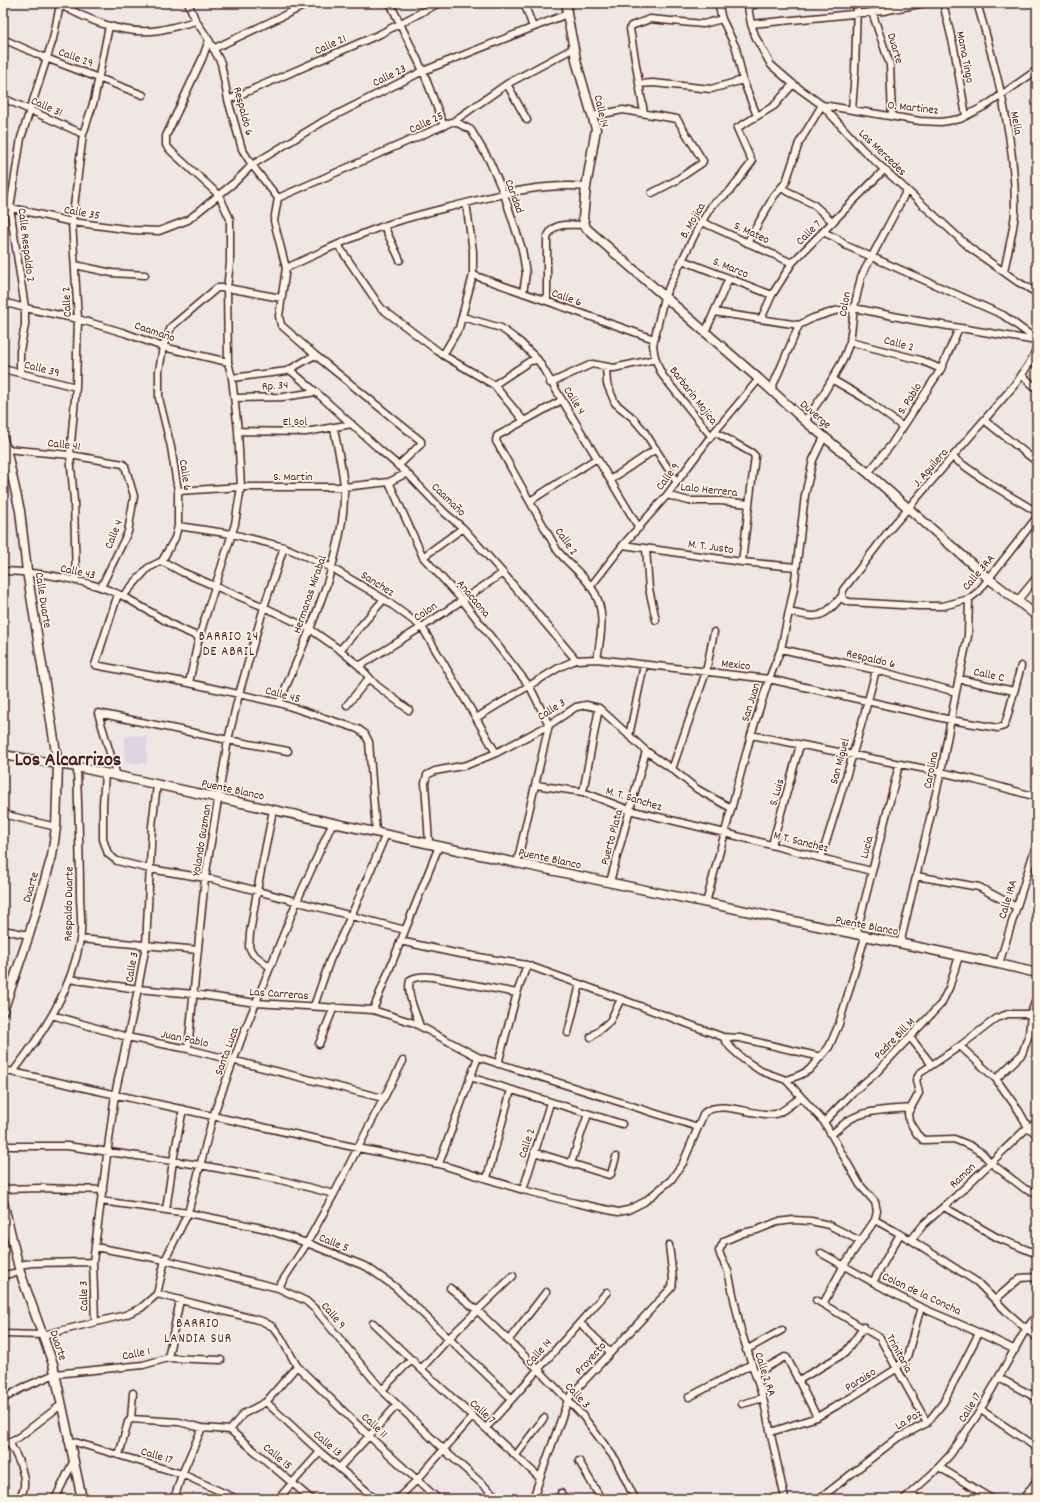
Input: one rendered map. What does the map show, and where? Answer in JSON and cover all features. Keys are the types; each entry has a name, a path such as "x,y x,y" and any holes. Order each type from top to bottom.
{"street":[{"name":"Respaldo 6","path":"188,3 196,21 209,40 221,63 228,100 242,149 252,165 278,198"},
{"path":"213,49 310,3"},
{"path":"390,3 423,71 444,126"},
{"name":"Calle 21","path":"228,100 372,37 439,3"},
{"path":"524,3 533,27"},
{"name":"Calle 14","path":"568,3 567,14 576,64 596,129 586,186 583,218 584,225"},
{"path":"718,3 722,19 736,48 743,80 757,116 774,106 793,84"},
{"path":"747,5 759,3"},
{"path":"852,110 857,3"},
{"path":"751,24 857,14 925,3"},
{"name":"Mama Tingo","path":"943,3 954,48 966,116"},
{"name":"Mella","path":"977,3 1001,94 1013,164 1015,214 1004,272"},
{"path":"58,4 109,26 130,31 159,30 196,21"},
{"name":"Calle Respaldo 2","path":"20,373 20,351 25,325 25,308 10,208 21,138 53,39 58,4"},
{"name":"Las Mercedes","path":"747,5 756,38 771,65 793,84 822,105 863,150 970,248 1018,282 1037,293"},
{"name":"Duarte","path":"872,12 890,65 892,116"},
{"name":"Calle 23","path":"159,231 188,220 235,182 252,165 324,121 423,71 567,14"},
{"path":"644,113 630,29 631,26 650,19 703,24 722,19"},
{"name":"Calle 2","path":"76,581 74,501 70,456 76,388 78,319 72,222 83,134 94,101 109,26"},
{"name":"Calle 29","path":"3,39 46,58 143,95"},
{"path":"189,683 199,636 235,524 241,487 238,431 232,378 228,362 227,288 231,243 230,219 219,195 166,145 166,136 202,59 209,40"},
{"name":"Calle 25","path":"278,198 454,121 507,84 574,48"},
{"name":"O. Martinez","path":"822,105 920,121 941,122 960,119 987,105 1037,70"},
{"path":"639,84 653,83 711,90 743,80"},
{"path":"507,84 527,120"},
{"name":"Calle 31","path":"3,98 83,134"},
{"path":"747,243 774,196 786,182 799,143 822,105"},
{"path":"592,116 623,110 677,119 703,161 675,181 652,193"},
{"name":"B. Mojica","path":"654,342 664,297 702,222 712,205 729,192 752,162 737,128 757,116"},
{"name":"Caridad","path":"454,121 471,130 489,160 504,194 522,249 526,273 523,293"},
{"name":"Calle 7","path":"761,319 772,295 792,263 884,170"},
{"path":"286,268 384,226 466,203 538,187 574,185 586,186"},
{"path":"781,188 813,204 833,222"},
{"name":"Colon","path":"805,421 833,380 842,362 850,342 854,308 861,277 906,190"},
{"path":"278,198 274,221 286,268 279,316 282,325 315,355 421,441 421,444 398,466"},
{"path":"443,355 459,328 473,275 473,252 466,203"},
{"name":"Calle 35","path":"3,206 72,222 133,230 159,231"},
{"name":"S. Mateo","path":"702,222 792,263"},
{"path":"547,301 547,238 549,232 552,228 558,225 584,225"},
{"name":"Duverge","path":"584,225 589,232 805,421 909,508 988,578 1037,616"},
{"path":"384,226 400,260"},
{"path":"823,232 836,238 847,246 1003,315 1037,341"},
{"path":"338,245 382,308 443,355 494,385 524,421 562,400"},
{"name":"S. Marco","path":"682,260 772,295"},
{"path":"75,265 112,273 145,275"},
{"name":"Calle 6","path":"473,275 547,301 654,342"},
{"path":"705,333 729,278"},
{"name":"Calle 6","path":"95,665 120,595 148,568 162,561 176,538 178,526 178,491 159,398 159,371 163,347 171,327 217,288 227,288"},
{"path":"227,288 281,298"},
{"name":"Caamaño","path":"3,302 78,319 125,333 163,347 228,362"},
{"path":"771,390 799,326 813,318 835,311 854,308 1037,341"},
{"path":"714,312 799,326"},
{"name":"Calle 4","path":"463,317 501,328 520,342 538,360 550,383 562,400 639,528"},
{"name":"S. Pablo","path":"868,474 904,427 940,369 959,328"},
{"name":"Barbarin Mojica","path":"654,342 657,365 663,376 713,434"},
{"name":"Calle 2","path":"850,342 920,360 940,369"},
{"name":"J. Aguilera","path":"789,612 812,616 824,615 843,598 843,590 909,508 1022,375 1037,348"},
{"path":"232,378 290,370 315,355"},
{"path":"550,383 592,364 614,368 656,359"},
{"path":"494,385 530,361 538,360"},
{"name":"Lalo Herrera","path":"606,367 607,384 615,403 633,418 644,431 676,481"},
{"name":"Calle 39","path":"3,370 76,388"},
{"name":"Caamaño","path":"290,370 407,473 446,514 463,528 576,660"},
{"path":"1022,375 1037,389"},
{"name":"Calle 9","path":"591,586 623,545 667,495 676,481 758,379"},
{"path":"833,380 864,398 904,427"},
{"name":"Rp. 34","path":"234,398 282,397 316,392"},
{"path":"984,420 1014,442 1037,462"},
{"name":"Calle 2","path":"524,421 497,436 496,441 557,550 591,586 598,598 602,614 597,660"},
{"name":"El Sol","path":"238,431 306,432 352,424"},
{"name":"Hermanas Mirabal","path":"279,703 310,629 332,568 342,520 344,487 334,428"},
{"path":"713,434 752,452 756,456 742,562"},
{"name":"San Juan","path":"706,903 751,735 769,679 781,649 789,612 805,495 813,460 824,437"},
{"name":"Calle Duarte","path":"3,439 20,511 27,571 58,765"},
{"path":"610,480 656,449"},
{"name":"Calle 41","path":"5,450 70,456 123,464"},
{"path":"952,457 990,484 1037,512"},
{"path":"530,501 597,458"},
{"name":"Calle 4","path":"101,587 128,532 130,524 134,496 125,466 123,464"},
{"name":"S. Martin","path":"178,491 241,487 344,487 389,482 407,473"},
{"name":"Anacaona","path":"389,482 423,557 462,600 530,686 549,725"},
{"name":"Lalo Herrera","path":"667,495 689,501 721,501 749,504"},
{"name":"Calle 3RA","path":"843,598 849,602 918,606 943,606 969,599 979,591 1037,517"},
{"name":"Sanchez","path":"178,526 232,534 284,547 332,568 384,599 422,628 496,753"},
{"path":"423,557 463,528"},
{"name":"M. T. Justo","path":"623,545 742,562 796,567"},
{"name":"Yolando Guzman","path":"188,1049 206,878 228,740 239,694 264,607 284,547"},
{"path":"646,548 649,589 656,620"},
{"path":"162,561 182,572 264,607 310,629 340,650 359,666 376,685 409,710"},
{"name":"Calle 43","path":"3,571 27,571 101,587 120,595 178,628 199,636"},
{"name":"Colon","path":"359,666 422,628 503,573"},
{"path":"1018,600 1037,577"},
{"path":"340,650 384,599"},
{"name":"Carolina","path":"900,944 933,811 941,772 968,636 969,599"},
{"path":"672,769 706,672 714,632"},
{"name":"Respaldo 6","path":"781,649 876,670 956,692"},
{"name":"Mexico","path":"476,718 560,667 576,660 597,660 769,679 951,720 998,728 1004,726 1014,691"},
{"name":"Calle 45","path":"95,665 189,683 279,703 358,729 365,734 369,742 376,832"},
{"path":"629,736 644,665"},
{"path":"1014,691 1021,666"},
{"name":"San Miguel","path":"821,858 845,784 876,670"},
{"path":"347,705 370,678"},
{"name":"Calle C","path":"959,679 1014,691"},
{"name":"Calle 3","path":"429,843 425,783 426,775 435,771 467,765 496,753 549,725 576,707 586,705 599,708"},
{"path":"599,708 646,751 697,789 731,808"},
{"path":"583,792 599,708"},
{"path":"117,776 98,713 288,751"},
{"path":"517,863 549,725"},
{"path":"751,735 941,772 1037,798"},
{"name":"S. Luis","path":"772,845 800,745"},
{"name":"Puerto Plata","path":"610,882 646,751"},
{"name":"Puente Blanco","path":"3,755 77,767 517,863 865,937 1036,971"},
{"name":"Duarte","path":"3,1011 29,935 52,856 56,827 58,765"},
{"name":"Lucia","path":"856,935 899,765"},
{"name":"Respaldo Duarte","path":"13,1072 37,1041 52,1015 69,979 80,939 80,863 77,767"},
{"path":"105,773 103,839 108,854 117,861 150,869 206,878 257,890 405,930"},
{"name":"Calle 3","path":"95,1322 93,1262 115,1094 146,945 152,826 157,785"},
{"name":"M. T. Sanchez","path":"536,785 583,792 629,810 725,833"},
{"path":"270,967 252,954 249,947 257,890 273,810"},
{"path":"3,814 56,827"},
{"name":"Santa Luca","path":"157,1294 165,1260 188,1213 213,1116 270,967 297,901 333,822"},
{"name":"M T. Sanchez","path":"725,833 871,871"},
{"path":"314,1006 330,960 351,916 386,834"},
{"name":"Calle 1RA","path":"999,964 1037,842"},
{"path":"373,1010 439,846"},
{"path":"916,876 958,882 979,887 1016,907"},
{"path":"3,930 29,935"},
{"path":"786,1080 809,1070 829,1047 839,1024 865,937"},
{"path":"80,939 198,950"},
{"path":"400,941 455,953 527,965 723,1037 740,1038 821,1058"},
{"name":"Padre Bill M","path":"824,1122 910,1037 941,1004 949,988 959,956"},
{"path":"498,1064 517,993 527,965"},
{"path":"420,1026 411,997 409,983 412,978 432,977 517,993"},
{"name":"Las Carreras","path":"69,979 256,1003 373,1010 420,1026 478,1057 698,1127"},
{"path":"568,1033 580,984"},
{"path":"996,1079 1022,1054 1029,1034 1031,1014 1037,996"},
{"path":"592,1037 610,1021 621,999"},
{"path":"319,1044 334,1007"},
{"path":"1031,1014 1008,1014 996,1018 960,1046 920,1073 916,1080 919,1093 908,1113 909,1121 923,1140 954,1139 971,1146 982,1152 991,1163 1024,1189 1037,1194"},
{"name":"Juan Pablo","path":"52,1015 127,1037 188,1049 382,1098"},
{"path":"1029,1034 1037,1036"},
{"path":"723,1037 730,1047 743,1059 761,1071 786,1080 824,1122 860,1185 875,1202 877,1211 875,1220 844,1265 823,1304"},
{"path":"910,1037 932,1065"},
{"path":"960,1046 996,1079 1019,1111 1028,1127 1037,1135"},
{"path":"439,1164 478,1057"},
{"path":"278,1288 307,1243 334,1194 402,1061"},
{"path":"3,1070 358,1148 439,1164 523,1190 618,1212 628,1210 644,1202 671,1180 683,1162 704,1113 718,1107 776,1114 801,1097"},
{"path":"470,1077 550,1103 622,1124"},
{"path":"486,1178 511,1090"},
{"name":"Calle 2","path":"523,1190 550,1103"},
{"path":"832,1134 849,1120 861,1115 874,1112 912,1108"},
{"path":"166,1210 173,1161 183,1109"},
{"path":"571,1163 588,1114"},
{"path":"1028,1127 1037,1123"},
{"name":"Ramon","path":"910,1240 924,1224 944,1207 1028,1127"},
{"path":"3,1146 67,1146 108,1151 200,1165 277,1179 334,1194"},
{"path":"534,1152 610,1175 616,1157"},
{"path":"3,1189 41,1188 103,1190"},
{"name":"Calle 5","path":"101,1201 188,1213 262,1228 307,1243 367,1267 394,1286 512,1399"},
{"name":"Duarte","path":"3,1202 6,1223 19,1268 53,1364 68,1440 82,1499"},
{"path":"944,1207 998,1238 1037,1254"},
{"name":"Calle 2 RA","path":"785,1499 763,1398 746,1350 728,1271 719,1251 724,1241 743,1233 757,1230 777,1222 794,1220 811,1221 829,1225 860,1241"},
{"path":"875,1220 977,1282 1037,1338"},
{"path":"873,1282 900,1234"},
{"name":"Proyecto","path":"533,1499 568,1400 610,1352 672,1287 673,1279 669,1245"},
{"name":"Calle 9","path":"95,1247 165,1260 278,1288 306,1301 316,1310 382,1390 444,1450 499,1499"},
{"name":"Colon de la Concha","path":"821,1253 921,1307 1014,1350"},
{"path":"3,1275 32,1263 93,1262"},
{"path":"421,1369 449,1338 513,1276"},
{"path":"995,1300 1020,1278 1037,1278"},
{"name":"Calle 3","path":"450,1288 478,1311 539,1370 582,1415 616,1460 635,1499"},
{"path":"508,1341 546,1292"},
{"name":"Calle 14","path":"486,1428 607,1292"},
{"path":"3,1334 43,1335 95,1322 141,1308 157,1294"},
{"name":"Calle 11","path":"157,1294 262,1321 273,1327 280,1336 297,1366 438,1499"},
{"path":"168,1358 180,1300"},
{"name":"Trinitaria","path":"816,1300 864,1327 880,1338 927,1423"},
{"name":"Paraiso","path":"771,1432 817,1417 896,1369 907,1357 921,1307"},
{"name":"Calle 17","path":"904,1499 950,1455 981,1410 1026,1329 1037,1315"},
{"name":"Calle 7","path":"374,1323 421,1369 540,1478"},
{"path":"580,1324 610,1352"},
{"path":"798,1380 845,1352 864,1327"},
{"path":"746,1350 782,1330"},
{"name":"La Paz","path":"817,1499 827,1494 896,1439 927,1423 943,1403 980,1333"},
{"path":"755,1374 786,1357 817,1417"},
{"name":"Calle 1","path":"3,1399 22,1388 55,1374 143,1365 168,1358 221,1360"},
{"path":"382,1390 406,1365 413,1360"},
{"path":"689,1397 752,1364"},
{"path":"131,1419 179,1422 202,1428 230,1430 243,1414 266,1402 297,1366"},
{"path":"999,1378 1037,1398"},
{"path":"119,1455 128,1422 131,1419 132,1393"},
{"path":"742,1404 763,1398"},
{"name":"Calle 13","path":"266,1402 320,1452 340,1467 376,1499"},
{"path":"18,1499 23,1491 23,1476 18,1457 6,1444 19,1437 61,1405"},
{"path":"340,1467 397,1405"},
{"path":"981,1410 1037,1448"},
{"path":"396,1499 417,1480 473,1416"},
{"path":"516,1455 544,1418"},
{"path":"174,1499 182,1474 202,1428"},
{"name":"Calle 15","path":"230,1430 311,1499"},
{"name":"Calle 17","path":"68,1440 182,1474 237,1499"},
{"path":"278,1499 320,1452"},
{"path":"579,1461 601,1499"},
{"path":"55,1499 73,1462"},
{"path":"939,1467 992,1499"},
{"path":"1023,1499 1037,1480"},
{"path":"910,1494 918,1499"}],"shaded area":[{"path":"125,736 147,736 147,763 125,763"}],"district":[{"name":"BARRIO 24 DE ABRIL","path":"229,642"},
{"name":"Los Alcarrizos","path":"68,758"},
{"name":"BARRIO LANDIA SUR","path":"198,1330"}]}
